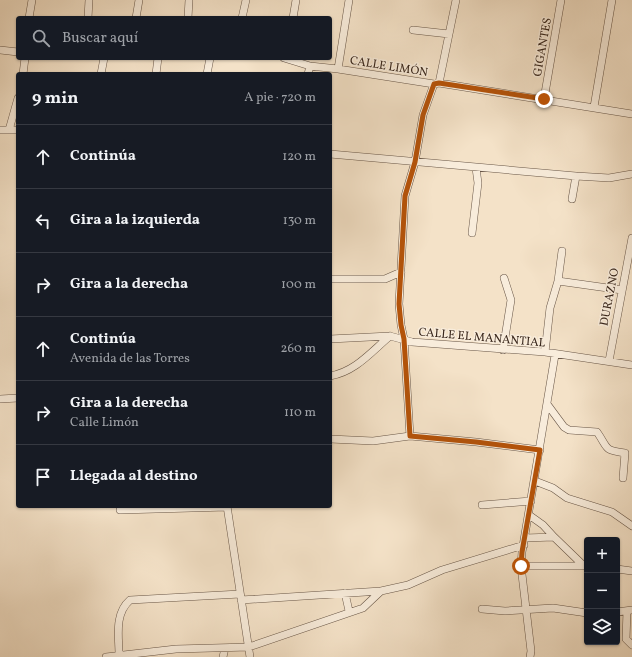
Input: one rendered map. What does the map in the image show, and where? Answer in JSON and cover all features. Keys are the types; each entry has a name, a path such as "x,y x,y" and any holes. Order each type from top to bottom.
{"street":[{"path":"29,16 32,0"},
{"path":"88,16 89,0"},
{"path":"136,16 139,0"},
{"path":"188,16 189,0"},
{"path":"242,16 246,0"},
{"path":"293,16 296,0"},
{"path":"338,69 349,0"},
{"path":"410,436 404,339 399,304 405,196 415,162 423,115 437,84 456,0"},
{"name":"GIGANTES","path":"544,99 561,0"},
{"path":"594,107 612,0"},
{"path":"413,30 449,34"},
{"path":"0,50 16,52"},
{"path":"23,72 25,60"},
{"path":"101,72 104,60"},
{"path":"156,72 158,60"},
{"path":"207,72 210,60"},
{"name":"CALLE LIMÓN","path":"292,60 310,66 544,99 632,114"},
{"path":"308,72 310,66"},
{"path":"9,130 16,105"},
{"path":"0,130 16,130"},
{"path":"332,154 576,176 609,178 632,174"},
{"path":"472,233 478,183 476,168"},
{"path":"572,199 576,176"},
{"name":"DURAZNO","path":"608,361 632,238"},
{"path":"545,352 550,308 558,281 562,251"},
{"path":"332,279 385,279 401,272"},
{"path":"503,350 511,300 504,278"},
{"path":"558,281 622,290"},
{"path":"332,376 343,374 352,368 390,336"},
{"name":"CALLE EL MANANTIAL","path":"332,339 390,336 412,342 545,352 555,355 632,365"},
{"path":"530,657 531,651 521,566 555,355"},
{"path":"0,398 16,398"},
{"path":"547,404 564,427 569,430 597,432 605,447 610,451 625,452 623,478"},
{"path":"332,439 373,441 410,436 540,450"},
{"path":"535,482 553,488 566,498 612,512 632,526"},
{"path":"482,504 532,501"},
{"path":"120,510 191,508"},
{"path":"227,508 250,657"},
{"path":"529,515 543,525 584,565"},
{"path":"525,538 554,536"},
{"path":"119,655 119,617 124,606 130,600 381,591 408,585 442,570 524,545"},
{"path":"521,566 584,566"},
{"path":"620,569 632,571"},
{"path":"106,657 249,647 363,608 381,591"},
{"path":"345,593 349,612"},
{"path":"482,609 505,611 525,608 553,608 584,613"},
{"path":"629,610 626,639 632,645"},
{"path":"223,657 225,648"}],"route":[{"path":"521,566 522,552 540,450 410,436 404,339 399,304 405,196 415,162 423,115 434,84 439,83 544,99"}]}
